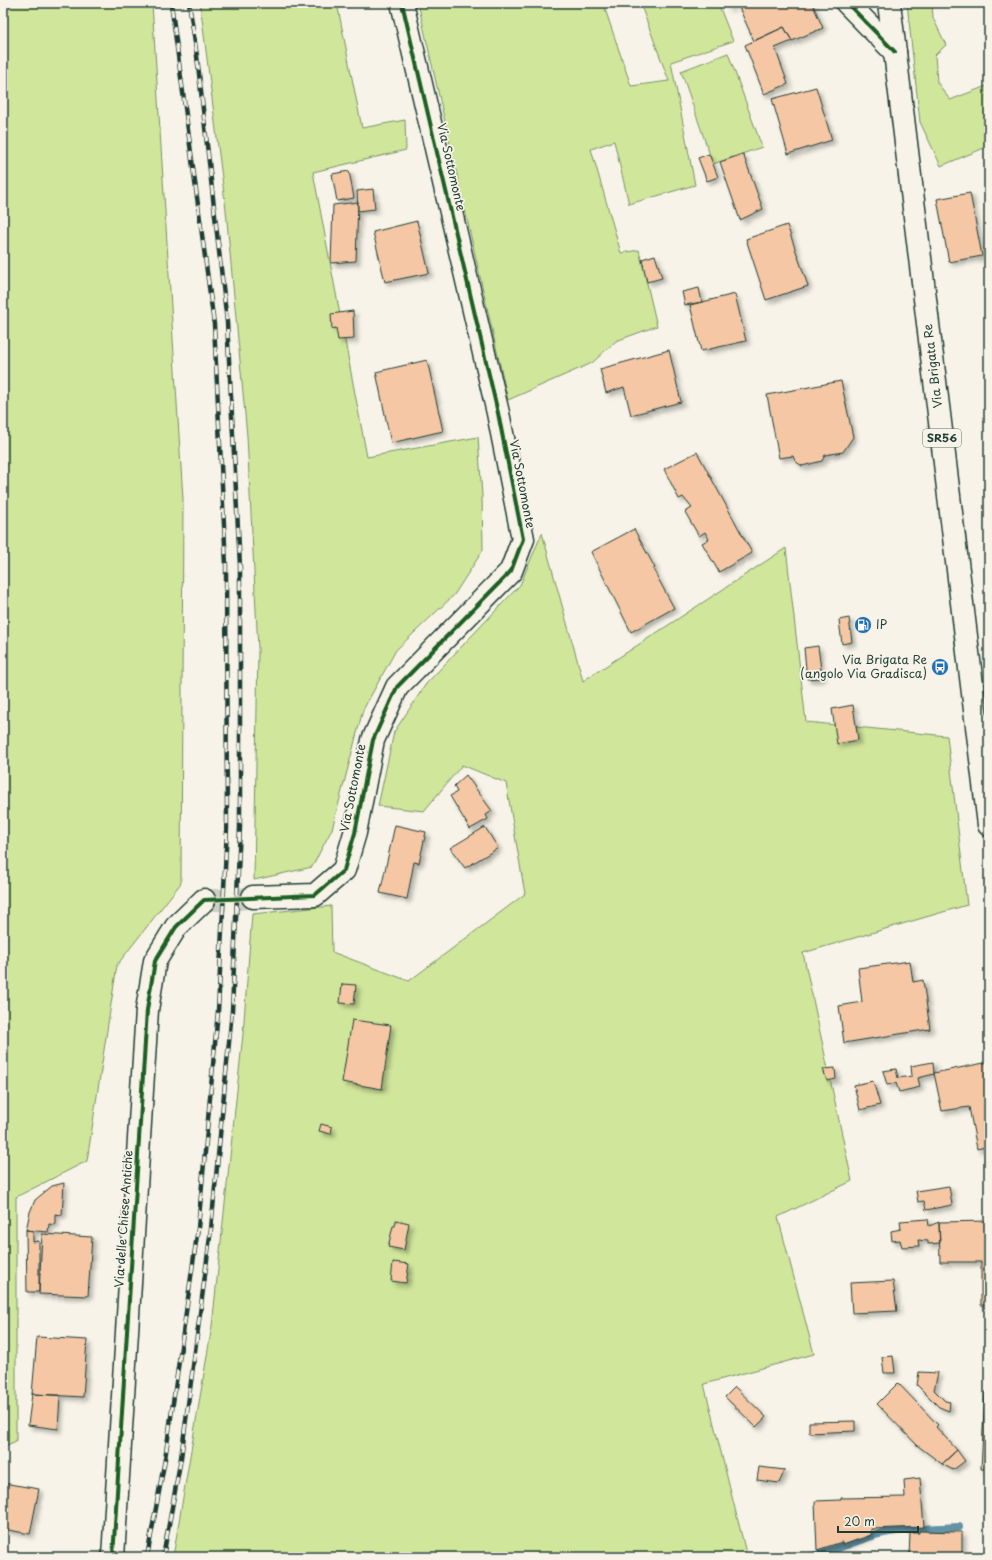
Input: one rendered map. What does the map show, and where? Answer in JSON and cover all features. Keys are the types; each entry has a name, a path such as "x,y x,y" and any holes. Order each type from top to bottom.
{"street":[{"name":"Via Sottomonte","path":"253,897 315,895 344,870 355,833 373,740 397,688 511,571 523,539 498,413 402,3"},
{"path":"848,3 894,52"},
{"name":"Via Brigata Re","path":"889,3 989,825"},
{"name":"Via delle Chiese Antiche","path":"113,1557 146,1010 155,961 176,927 204,900"}],"green space":[{"path":"3,3 152,3 183,499 181,883 117,965 87,1161 16,1197 16,1441 3,1447"},
{"path":"200,3 337,3 362,128 405,120 406,150 313,172 367,457 478,437 482,496 483,550 454,595 396,650 363,710 332,829 312,867 254,880 258,649 247,436 226,210"},
{"path":"418,3 603,3 631,86 669,81 640,3 718,3 733,41 671,62 695,185 629,204 614,141 591,149 621,253 639,250 657,326 616,341 592,363 508,400"},
{"path":"907,3 932,3 933,18 946,45 935,55 937,82 950,100 989,85 989,146 941,166 920,122"},
{"path":"728,53 762,147 713,164 681,71"},
{"path":"542,533 583,681 786,548 806,722 947,736 967,905 803,953 852,1181 778,1217 814,1354 704,1384 747,1557 173,1557 212,1326 243,1034 252,914 331,906 332,952 409,981 525,894 506,783 462,765 424,811 378,806 394,732 426,684 520,585"}],"building":[{"path":"726,3 737,3 728,8"},
{"path":"737,3 812,3 823,28 792,41 784,27 754,41"},
{"path":"784,27 792,41 775,48 788,84 764,94 745,45"},
{"path":"816,87 832,140 788,154 772,99"},
{"path":"709,154 718,177 707,181 698,158"},
{"path":"743,154 763,209 740,220 720,162"},
{"path":"349,171 354,198 337,201 332,174"},
{"path":"373,189 375,209 358,211 357,191"},
{"path":"970,193 982,256 949,262 937,199"},
{"path":"358,202 356,261 331,263 333,205"},
{"path":"417,221 429,273 385,282 373,232"},
{"path":"787,225 808,286 766,300 746,239"},
{"path":"655,255 662,278 647,282 642,259"},
{"path":"699,288 702,302 685,305 682,292"},
{"path":"735,294 746,341 701,351 690,305"},
{"path":"353,311 354,339 338,340 336,328 332,329 331,314"},
{"path":"669,350 681,402 631,415 624,387 606,393 600,369"},
{"path":"427,360 443,431 391,443 376,372"},
{"path":"841,381 853,437 843,452 825,455 822,461 802,466 795,461 793,456 779,458 767,395"},
{"path":"697,452 752,553 719,572 702,543 709,539 705,532 699,536 685,512 692,508 683,497 679,499 664,469"},
{"path":"634,529 674,608 631,632 591,552"},
{"path":"849,618 852,642 842,644 839,620"},
{"path":"818,646 822,678 807,679 804,648"},
{"path":"853,705 858,740 837,744 832,709"},
{"path":"466,775 492,811 486,815 488,819 470,829 450,796 457,792 454,786"},
{"path":"395,825 426,832 419,863 414,862 407,899 380,893"},
{"path":"485,827 498,848 465,868 450,848"},
{"path":"910,961 913,982 923,980 930,1029 844,1043 839,1006 862,1002 858,968"},
{"path":"342,984 356,985 354,1004 340,1003"},
{"path":"352,1020 391,1025 382,1089 342,1082"},
{"path":"933,1062 934,1074 918,1078 920,1087 899,1092 896,1083 887,1085 883,1071 896,1069 898,1078 912,1076 911,1066"},
{"path":"989,1062 989,1146 977,1149 969,1107 942,1111 934,1073"},
{"path":"835,1068 836,1079 827,1081 823,1069"},
{"path":"873,1081 880,1105 860,1110 854,1085"},
{"path":"321,1124 332,1127 331,1134 319,1131"},
{"path":"64,1183 62,1215 55,1214 55,1225 49,1224 48,1232 26,1230 30,1212 35,1200 52,1186"},
{"path":"949,1186 952,1205 926,1210 924,1201 918,1202 916,1191"},
{"path":"928,1219 929,1226 939,1222 940,1243 928,1244 928,1241 918,1240 919,1246 902,1247 900,1240 892,1241 891,1231 901,1229 900,1221"},
{"path":"396,1220 409,1223 404,1250 388,1247"},
{"path":"989,1221 989,1305 981,1305 981,1262 940,1262 939,1222"},
{"path":"26,1230 33,1231 33,1242 39,1241 39,1292 27,1292"},
{"path":"42,1234 92,1237 88,1296 39,1294"},
{"path":"393,1262 409,1264 406,1283 391,1281"},
{"path":"893,1281 897,1311 852,1313 850,1283"},
{"path":"37,1337 87,1340 83,1397 32,1394"},
{"path":"893,1356 895,1373 884,1373 882,1357"},
{"path":"919,1372 938,1373 934,1390 945,1401 950,1402 949,1411 939,1407 917,1385"},
{"path":"898,1383 938,1425 936,1427 957,1450 942,1464 918,1446 877,1404"},
{"path":"735,1387 766,1417 756,1427 725,1397"},
{"path":"985,1392 989,1392 989,1469 981,1469"},
{"path":"32,1394 60,1395 58,1429 28,1425"},
{"path":"855,1421 855,1431 809,1433 809,1422"},
{"path":"957,1450 965,1461 953,1470 942,1464"},
{"path":"759,1467 785,1470 779,1483 757,1480"},
{"path":"920,1478 924,1527 871,1529 871,1535 843,1545 842,1542 817,1550 815,1501 841,1500 841,1498 905,1497 904,1480"},
{"path":"3,1483 39,1489 30,1534 3,1529"},
{"path":"919,1531 962,1532 962,1557 909,1557 910,1533 919,1533"}],"waterway":[{"path":"809,1557 879,1534 909,1530 959,1527"}],"tunnel":[{"path":"204,900 232,900 253,897"}],"railway":[{"path":"147,1557 165,1459 198,1228 218,1011 227,828 226,565 214,324 171,3"},
{"path":"163,1557 181,1458 211,1229 232,1011 240,827 240,566 227,322 197,56 189,3"}],"cycle path":[{"path":"113,1557 147,1010 155,961 176,927 204,900 315,895 344,870 355,833 373,740 397,687 511,571 523,539 498,413 402,3"},
{"path":"847,3 895,52"}],"place":[{"name":"IP","path":"863,625"},
{"name":"Via Brigata Re (angolo Via Gradisca)","path":"940,667"}]}
